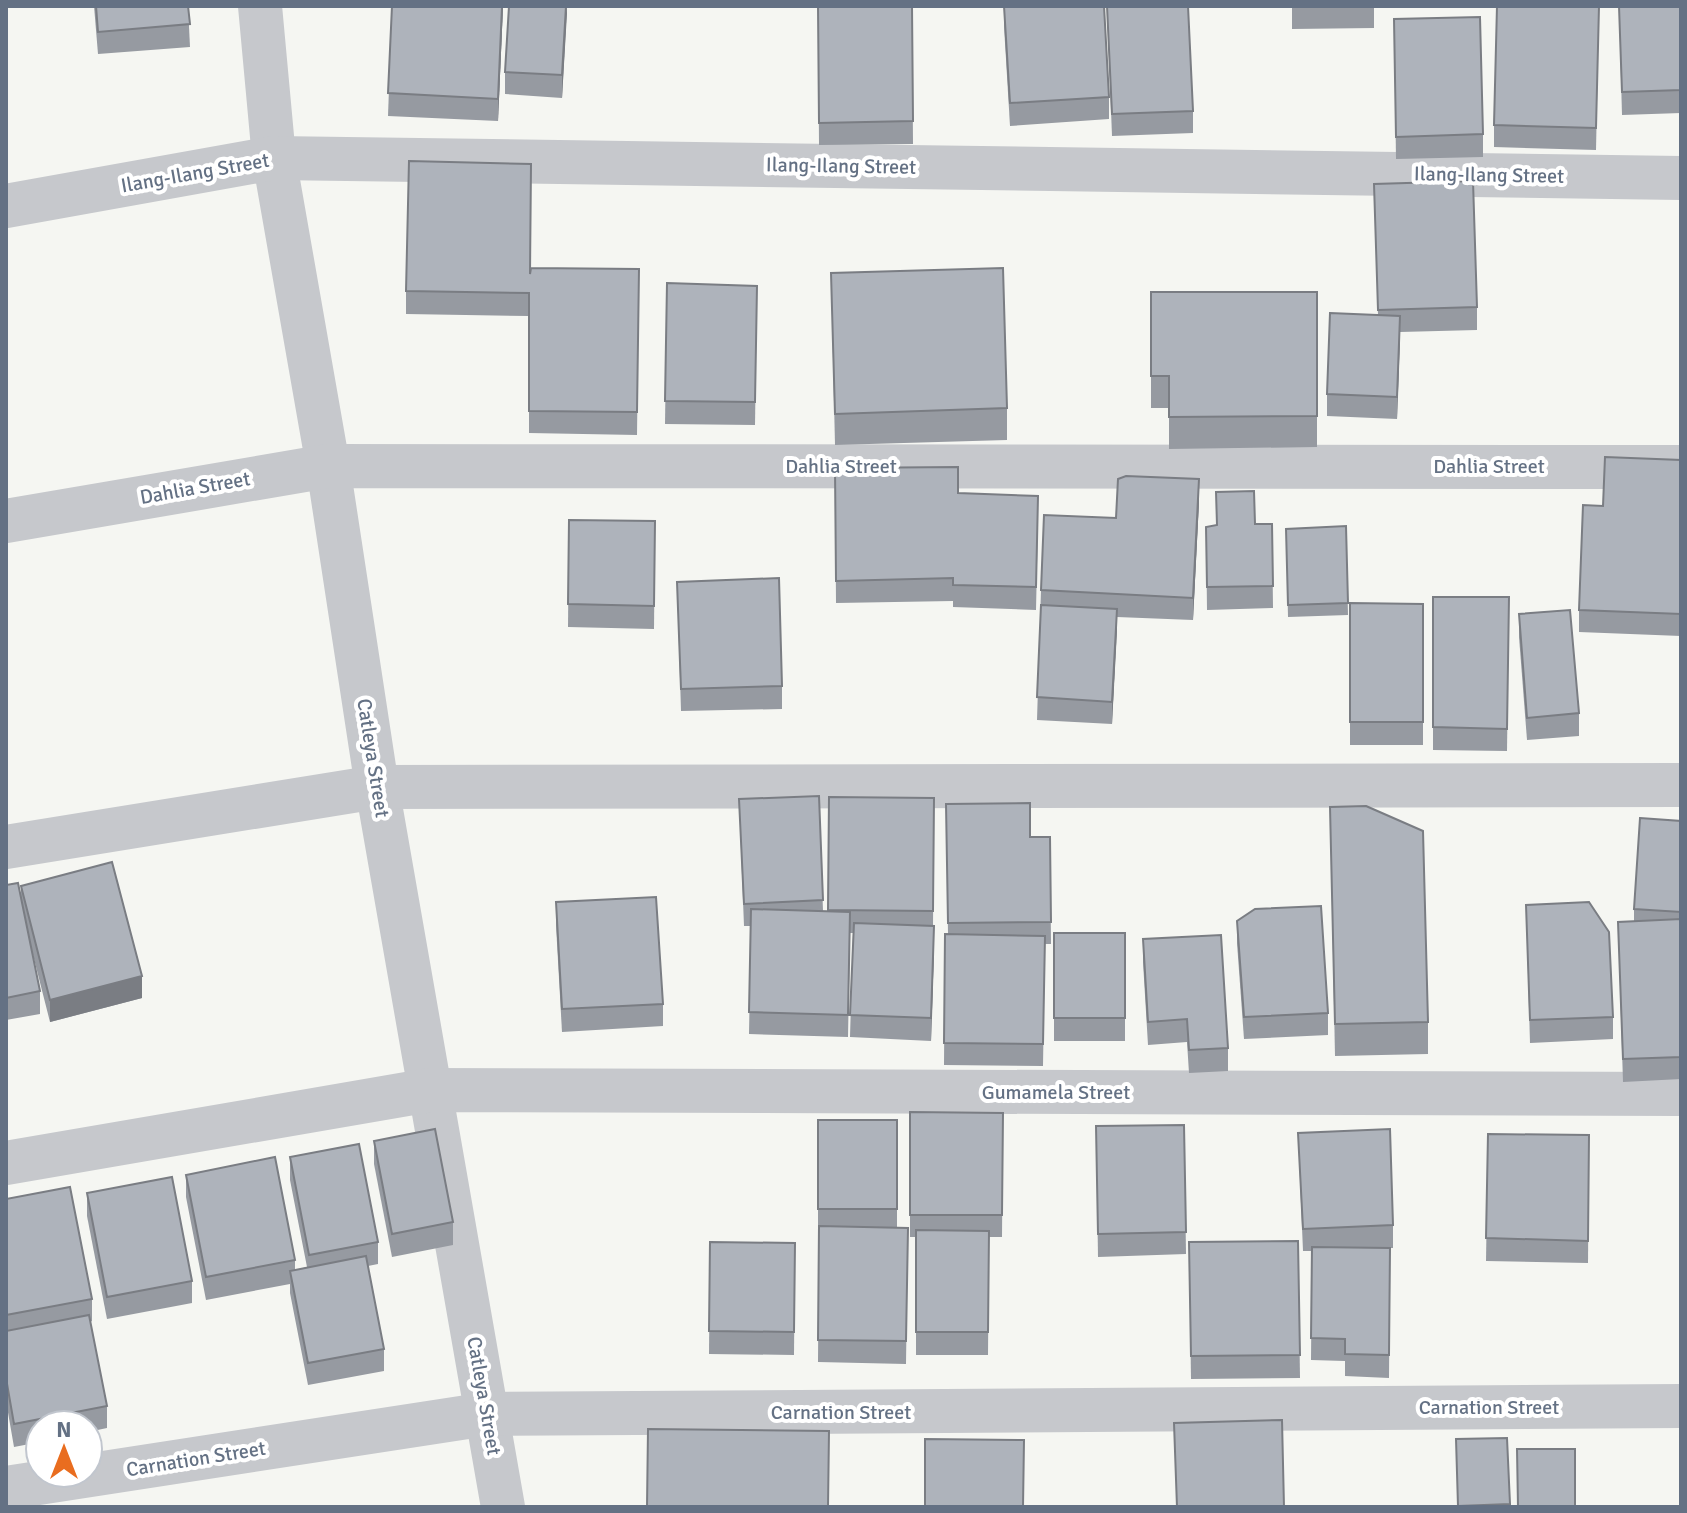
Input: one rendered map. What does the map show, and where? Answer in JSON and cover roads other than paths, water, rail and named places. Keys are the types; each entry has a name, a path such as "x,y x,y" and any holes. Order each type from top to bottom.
{"street":[{"name":"Catleya Street","path":"260,6 274,158 328,466 377,787 503,1507"},
{"name":"Ilang-Ilang Street","path":"6,206 274,158 1681,178"},
{"name":"Dahlia Street","path":"6,521 328,466 1681,467"},
{"path":"6,847 377,787 1681,785"},
{"name":"Gumamela Street","path":"6,1163 430,1090 1681,1094"},
{"name":"Carnation Street","path":"6,1488 487,1414 1681,1406"}]}
